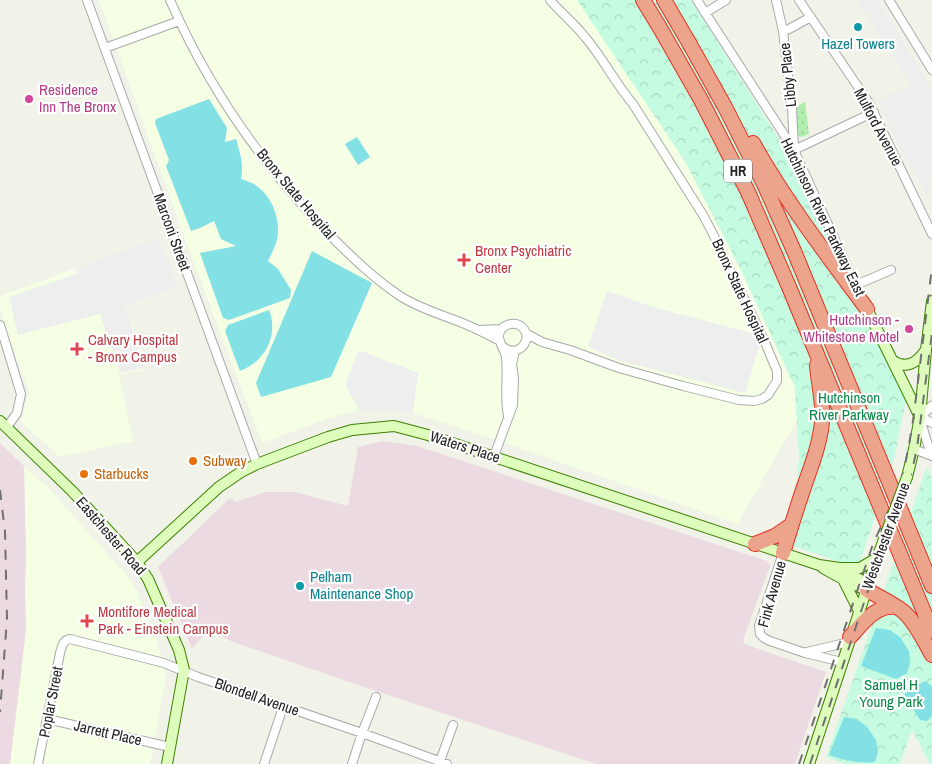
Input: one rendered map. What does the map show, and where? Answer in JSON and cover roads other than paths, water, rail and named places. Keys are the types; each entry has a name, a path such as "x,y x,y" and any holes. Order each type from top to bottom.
{"highway":[{"name":"HR","path":"643,0 685,70 733,162 770,241 932,631"},
{"name":"HR","path":"664,0 725,107 794,251 932,586"},
{"path":"699,60 736,112 783,193 867,309"},
{"path":"783,553 816,452 822,422 816,351"},
{"path":"755,544 775,536 791,525"},
{"path":"868,587 910,619 932,655"},
{"path":"849,640 867,618 887,607 896,607"}],"main road":[{"name":"Westchester Avenue","path":"810,764 849,640 907,477 914,449 926,420 926,350 932,301"},
{"path":"867,309 892,360 926,420"},
{"path":"892,360 905,366 920,359 926,350"},
{"name":"Eastchester Road","path":"3,424 72,491 137,562 148,579 179,650 184,670 167,764"},
{"name":"Waters Place","path":"137,562 219,486 241,472 340,433 364,428 394,426 428,434 819,565 840,568 868,587"},
{"path":"840,568 860,568 877,558"},
{"name":"Waters Place","path":"819,565 843,580 868,587"},
{"path":"843,580 860,611"}],"street":[{"name":"Marconi Street","path":"87,0 258,464"},
{"name":"Bronx State Hospital","path":"170,0 201,62 241,128 313,218 339,245 400,296 421,308 480,330 501,344"},
{"name":"Bronx State Hospital","path":"527,334 542,342 619,368 739,400 754,401 762,399 768,394 776,381 777,371 764,340 703,215 633,104 621,90 585,36 550,0"},
{"name":"Hutchinson River Parkway East","path":"697,0 794,150 867,309"},
{"path":"705,12 726,0"},
{"name":"Libby Place","path":"776,0 783,31 792,109 794,150"},
{"name":"Mulford Avenue","path":"799,0 869,103 932,234"},
{"path":"890,0 932,70"},
{"path":"783,31 811,17"},
{"path":"105,48 179,21"},
{"path":"794,150 874,112"},
{"path":"856,285 891,270"},
{"path":"494,456 513,405 514,378 512,364 516,351 526,342 527,334 523,327 516,323 508,324 499,335 506,355 506,403 508,416"},
{"path":"0,325 21,394 16,413 3,424"},
{"name":"Bronx State Hospital","path":"480,330 502,329"},
{"name":"Bronx State Hospital","path":"523,346 542,342"},
{"path":"501,344 508,350 516,351"},
{"path":"932,406 926,420 926,439 932,456"},
{"path":"914,449 932,456"},
{"name":"Fink Avenue","path":"783,553 759,626 760,634 770,641 806,652"},
{"name":"Blondell Avenue","path":"66,641 75,640 164,663 283,707 362,732 442,763"},
{"path":"806,652 849,640"},
{"name":"Poplar Street","path":"38,764 60,653 62,645 66,641"},
{"path":"806,652 842,662"},
{"path":"352,764 376,697"},
{"path":"264,764 283,707"},
{"name":"Jarrett Place","path":"47,719 170,747"},
{"path":"442,763 453,724"}],"railway":[{"path":"799,764 873,544 903,475 914,414 932,267"},
{"path":"896,521 910,480 917,448 932,333"},
{"path":"0,490 5,532 7,619 0,712"},
{"path":"810,764 894,513"}],"place":[{"name":"Hazel Towers","path":"858,27"},
{"name":"Residence Inn The Bronx","path":"29,99"},
{"name":"Bronx Psychiatric Center","path":"464,260"},
{"name":"Hutchinson - Whitestone Motel","path":"909,329"},
{"name":"Calvary Hospital - Bronx Campus","path":"77,349"},
{"name":"Subway","path":"193,461"},
{"name":"Starbucks","path":"84,474"},
{"name":"Pelham Maintenance Shop","path":"300,586"},
{"name":"Montifore Medical Park - Einstein Campus","path":"87,621"}],"park label":[{"name":"Hutchinson River Parkway","path":"849,406"},
{"name":"Samuel H Young Park","path":"891,694"}]}
